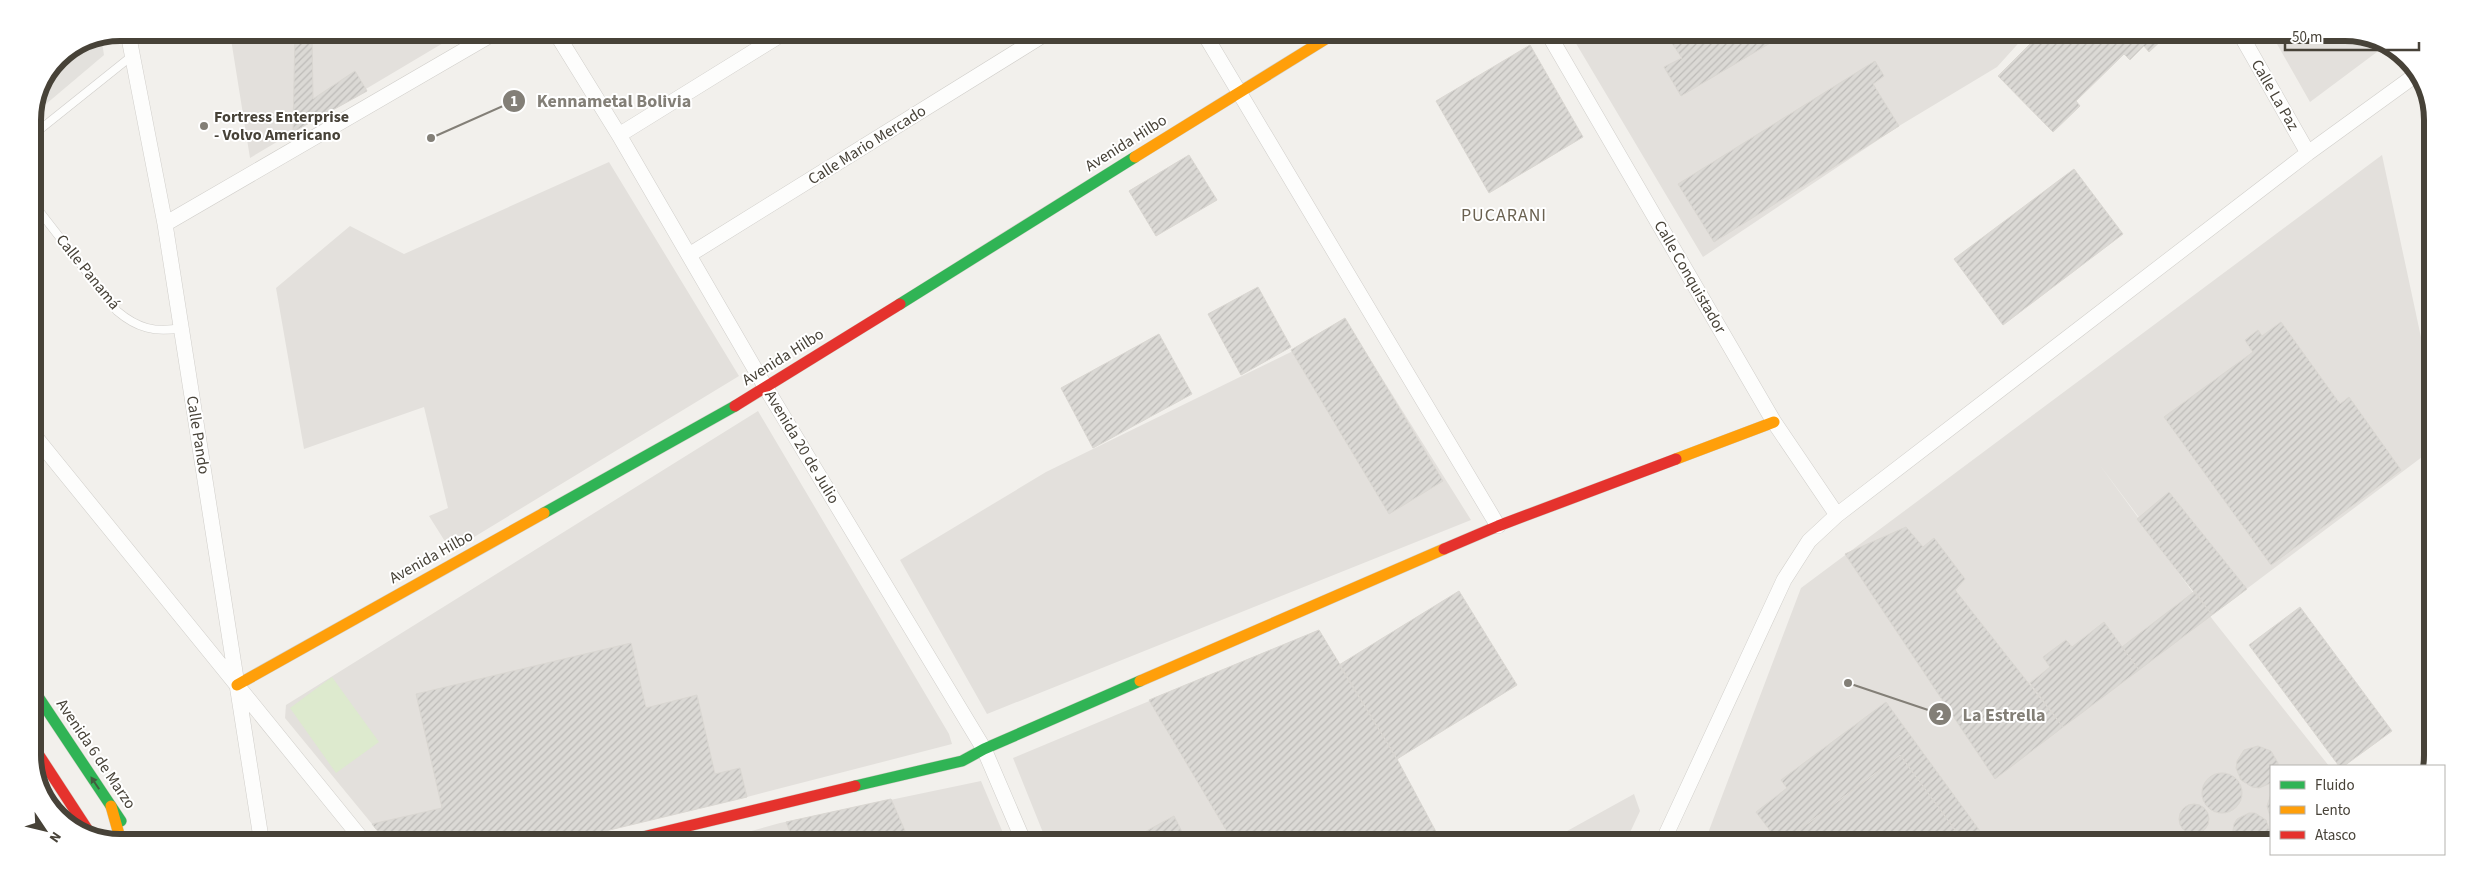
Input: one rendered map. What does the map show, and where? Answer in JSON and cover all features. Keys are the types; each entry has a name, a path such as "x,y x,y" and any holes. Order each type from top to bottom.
{"main road":[{"name":"Avenida Hilbo","path":"237,685 766,388 1239,91 1322,41"},
{"path":"655,834 962,761 984,749 1498,526 1774,422"},
{"name":"Avenida 6 de Marzo","path":"41,701 129,834"},
{"path":"41,758 84,825"},
{"path":"111,806 119,834"}],"street":[{"name":"Calle Pando","path":"130,41 165,224 260,834"},
{"path":"165,224 480,41"},
{"name":"Avenida 20 de Julio","path":"561,41 619,135 766,388 984,749 1020,834"},
{"path":"619,135 771,41"},
{"name":"Calle Mario Mercado","path":"689,255 1034,41"},
{"path":"1209,41 1498,526"},
{"name":"Calle Conquistador","path":"1552,41 1774,422 1837,515"},
{"name":"Calle La Paz","path":"2244,41 2308,153"},
{"path":"1666,834 1784,580 1808,541 1837,515 2308,153 2411,78"},
{"path":"41,444 358,834"}],"lane":[{"path":"41,129 132,55"},
{"name":"Calle Panamá","path":"41,214 117,311 130,321 154,330 181,328"}],"shaded area":[{"path":"231,41 447,41 250,158"},
{"path":"1575,41 2020,41 1997,67 1899,126 1703,257"},
{"path":"2275,41 2344,41 2370,45 2381,49 2310,102"},
{"path":"102,44 104,55 43,107 47,90 64,64 90,47"},
{"path":"2382,155 2424,351 2424,456 2212,615 2099,464 2213,620 2328,765 2270,765 2270,834 1708,834 1801,588"},
{"path":"609,162 739,376 451,551 429,516 448,508 424,407 304,449 276,288 350,226 404,254"},
{"path":"1348,324 1471,520 987,714 900,560 1046,472"},
{"path":"758,411 949,734 952,744 747,797 593,834 505,834 372,824 285,718 286,705"},
{"path":"1319,630 1397,759 1437,834 1044,834 1013,758"},
{"path":"981,781 1003,834 741,834 780,823"},
{"path":"1634,794 1640,811 1629,834 1562,834"}],"green space":[{"path":"332,677 379,742 336,773 290,708"}],"building":[{"path":"295,41 312,41 313,99 355,71 367,91 293,132"},
{"path":"1670,41 1774,41 1681,96 1664,67 1682,58"},
{"path":"2033,41 2161,41 2149,52 2144,46 2130,60 2124,54 2076,101 2080,106 2053,132 1998,76"},
{"path":"1530,45 1583,137 1489,193 1436,101"},
{"path":"1875,61 1884,76 1873,84 1899,126 1714,242 1678,184"},
{"path":"1189,155 1217,200 1156,236 1129,191"},
{"path":"2074,169 2123,234 2003,325 1954,259"},
{"path":"1258,287 1291,347 1241,375 1208,314"},
{"path":"1345,318 1443,481 1389,514 1291,350"},
{"path":"2281,322 2340,404 2349,397 2401,470 2271,565 2164,417 2253,352 2245,340 2258,330 2262,336"},
{"path":"1159,334 1192,394 1093,448 1061,388"},
{"path":"2169,492 2247,589 2212,615 2137,519"},
{"path":"1906,527 1923,547 1934,538 1965,579 1955,590 2063,727 1995,779 1845,554"},
{"path":"1459,591 1517,685 1397,759 1339,665"},
{"path":"2195,591 2212,615 2139,670 2122,647"},
{"path":"2300,607 2392,731 2345,765 2338,765 2249,645"},
{"path":"2104,622 2139,670 2063,727 2030,683 2050,667 2043,657 2066,640 2072,647"},
{"path":"1319,630 1397,759 1437,834 1228,834 1149,700"},
{"path":"631,643 646,708 697,695 715,774 740,768 747,797 593,834 380,834 372,824 442,808 416,694"},
{"path":"1886,702 1982,834 1958,834 1900,755 1793,834 1773,834 1756,812 1787,788 1781,780"},
{"path":"2258,746 2271,751 2278,765 2270,765 2270,783 2259,788 2252,787 2241,780 2236,768 2237,761 2244,750"},
{"path":"1900,755 1958,834 1793,834"},
{"path":"2226,773 2233,776 2239,782 2242,793 2241,801 2233,810 2226,813 2218,813 2211,810 2203,801 2202,789 2205,782 2214,774"},
{"path":"2270,797 2270,816 2267,806"},
{"path":"891,799 906,834 791,834 786,822"},
{"path":"2194,804 2200,805 2208,813 2208,825 2200,833 2194,834 2188,833 2180,825 2179,819 2180,813 2188,805"},
{"path":"2249,813 2255,813 2266,820 2269,834 2232,834 2237,819"},
{"path":"1174,816 1183,834 1141,834"}],"traffic: fast":[{"path":"900,304 1135,157"},
{"path":"544,513 735,406"},
{"path":"855,786 962,761 984,749 1140,681"},
{"path":"41,701 121,821"}],"traffic: slow":[{"path":"1135,157 1322,41"},
{"path":"1676,459 1774,422"},
{"path":"237,685 544,513"},
{"path":"1140,681 1444,549"},
{"path":"111,806 119,834"}],"traffic: jam":[{"path":"735,406 900,304"},
{"path":"1444,549 1498,526 1676,459"},
{"path":"41,758 84,825"},
{"path":"655,834 855,786"}],"place":[{"name":"Fortress Enterprise - Volvo Americano","path":"204,126"},
{"name":"Kennametal Bolivia","path":"431,138"},
{"name":"La Estrella","path":"1848,683"}],"district":[{"name":"PUCARANI","path":"1504,215"}]}
